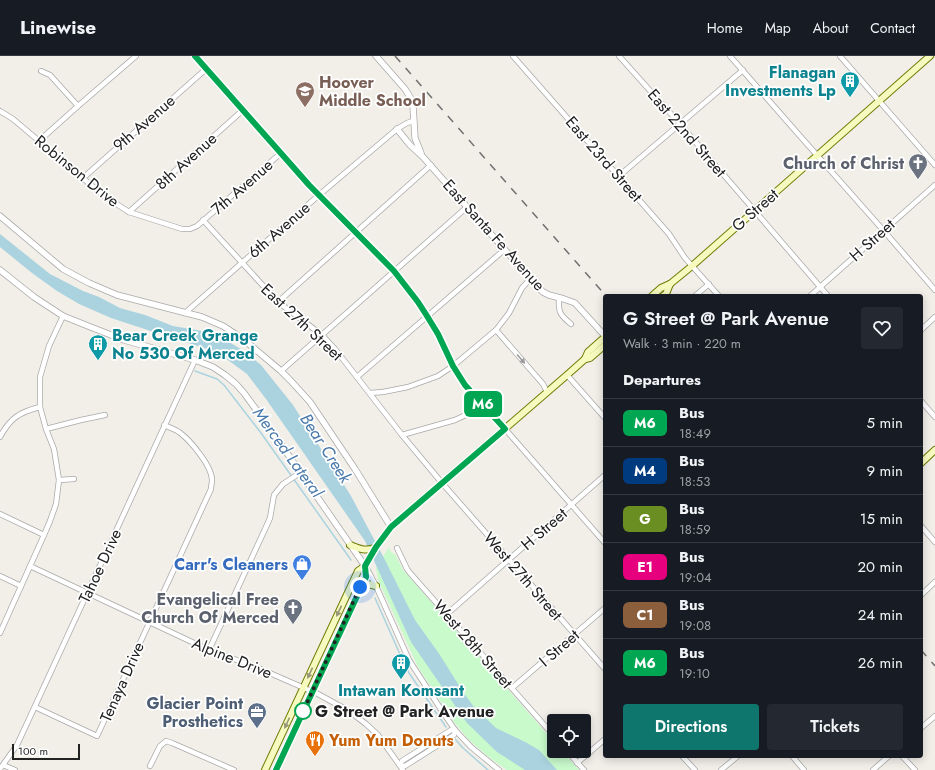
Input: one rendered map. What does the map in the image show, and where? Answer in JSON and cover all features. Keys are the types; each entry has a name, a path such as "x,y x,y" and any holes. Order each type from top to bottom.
{"main road":[{"name":"G Street","path":"654,294 661,288 670,284 692,266 930,56"},
{"name":"G Street","path":"666,294 670,284"},
{"path":"585,359 588,352 603,338"},
{"path":"266,770 358,571 365,566 376,547 391,527 566,375 603,347"},
{"path":"923,461 935,450"},
{"path":"350,545 363,550 376,547"},
{"path":"276,770 360,587 366,577 365,566"},
{"path":"360,587 368,584 376,586"}],"street":[{"path":"39,141 136,56"},
{"path":"195,56 319,195 394,271 427,316 438,334 453,366 465,385 603,542"},
{"name":"East Santa Fe Avenue","path":"376,56 405,89 410,97 416,143 423,157"},
{"name":"East 23rd Street","path":"513,56 669,234 692,266 717,294"},
{"name":"East 22nd Street","path":"619,56 680,124 826,294"},
{"path":"730,56 935,290"},
{"path":"840,56 935,165"},
{"name":"9th Avenue","path":"83,178 206,69"},
{"path":"619,176 743,70"},
{"path":"40,71 50,75 78,106"},
{"name":"8th Avenue","path":"129,212 243,110"},
{"name":"Robinson Drive","path":"0,111 13,119 104,196 129,212 182,229 190,229 197,226 203,220"},
{"name":"6th Avenue","path":"185,313 319,195 397,129 413,121"},
{"name":"East Santa Fe Avenue","path":"397,129 543,292 569,300 577,305 603,334"},
{"name":"7th Avenue","path":"203,220 281,153"},
{"path":"278,302 430,166"},
{"name":"H Street","path":"812,294 935,185"},
{"path":"281,371 467,207"},
{"path":"0,216 63,269 89,283 117,295 202,317 232,331 260,353 281,371 310,402 355,469 391,527"},
{"name":"East 27th Street","path":"203,220 278,302 322,335 335,349 402,435 442,483"},
{"path":"357,377 504,250"},
{"path":"0,270 34,297 63,316 124,340 195,360 213,367 236,384 271,430 298,474 365,566 376,586 410,660 455,730 471,747 499,770"},
{"path":"370,392 395,390 418,384 438,376 453,366 496,330 509,313 522,288 530,279"},
{"path":"697,294 709,284"},
{"path":"559,298 559,310 571,324"},
{"path":"0,633 44,535 56,504 59,480 54,449 46,429 40,407 40,377 49,346 63,316"},
{"path":"923,328 935,317"},
{"path":"496,330 543,384 547,392"},
{"name":"Tahoe Drive","path":"0,769 17,745 195,360"},
{"path":"566,375 603,416"},
{"path":"923,403 935,417"},
{"path":"402,435 455,420 484,405"},
{"path":"0,437 8,424 18,415 27,410 40,407"},
{"path":"46,429 105,415"},
{"name":"Tenaya Drive","path":"35,707 98,736 211,489 212,480 210,470 203,458 193,445 178,431 164,425"},
{"path":"209,650 270,518 274,495 283,484 298,474"},
{"name":"H Street","path":"447,614 603,477"},
{"path":"59,480 74,479"},
{"name":"West 27th Street","path":"442,483 603,667"},
{"path":"0,514 44,535"},
{"path":"923,528 935,542"},
{"name":"West 28th Street","path":"397,548 407,569 547,728"},
{"name":"Alpine Drive","path":"30,566 209,650 256,667 304,688 349,711 378,735 401,768"},
{"path":"0,576 21,586"},
{"path":"923,593 935,582"},
{"name":"I Street","path":"512,688 603,610"},
{"path":"923,726 935,716"},
{"path":"401,768 402,761 451,730 455,730"},
{"path":"401,768 454,735 455,730"},
{"path":"443,735 446,740"},
{"path":"577,763 603,740"},
{"path":"150,766 160,746 166,741 172,742 234,770"},
{"path":"432,742 436,747"},
{"path":"573,758 584,770"},
{"path":"684,758 694,770"},
{"path":"721,770 736,758"},
{"path":"794,758 804,770"},
{"path":"873,770 887,758"},
{"path":"904,758 915,770"},
{"path":"3,764 16,770"}],"green space":[{"path":"389,547 391,552 395,554 403,570 547,734 547,758 568,758 579,770 507,770 486,755 468,739 454,722 418,667 378,580 376,568"}],"water":[{"path":"0,234 50,274 83,291 99,297 120,308 145,315 173,326 214,333 244,351 261,365 293,405 351,496 415,620 440,655 463,692 474,707 496,728 539,750 557,770 525,770 497,752 467,723 411,642 365,541 247,374 217,352 111,318 79,304 57,291 32,273 0,247"}],"waterway":[{"name":"Merced Lateral","path":"195,371 217,379 224,385 261,433 351,560"},
{"name":"Merced Lateral","path":"375,598 409,673 446,727"},
{"name":"Merced Lateral","path":"455,739 488,770"}],"railway":[{"path":"395,56 604,294"},
{"path":"923,652 935,666"}],"bus line":[{"name":"M6","path":"195,56 309,185 404,283 438,334 456,373 505,429 391,527 376,547 365,566 366,577 360,587 276,770"}],"place":[{"name":"Flanagan Investments Lp","path":"850,98"},
{"name":"Hoover Middle School","path":"305,108"},
{"name":"Church of Christ","path":"918,180"},
{"name":"Bear Creek Grange No 530 Of Merced","path":"98,361"},
{"name":"Carr's Cleaners","path":"302,581"},
{"name":"Evangelical Free Church Of Merced","path":"293,625"},
{"name":"Intawan Komsant","path":"401,680"},
{"name":"G Street @ Park Avenue","path":"303,711"},
{"name":"Glacier Point Prosthetics","path":"257,729"},
{"name":"Yum Yum Donuts","path":"315,757"}],"route":[{"path":"303,711 301,716 360,587"}],"water label":[{"name":"Bear Creek","path":"326,448"}]}
